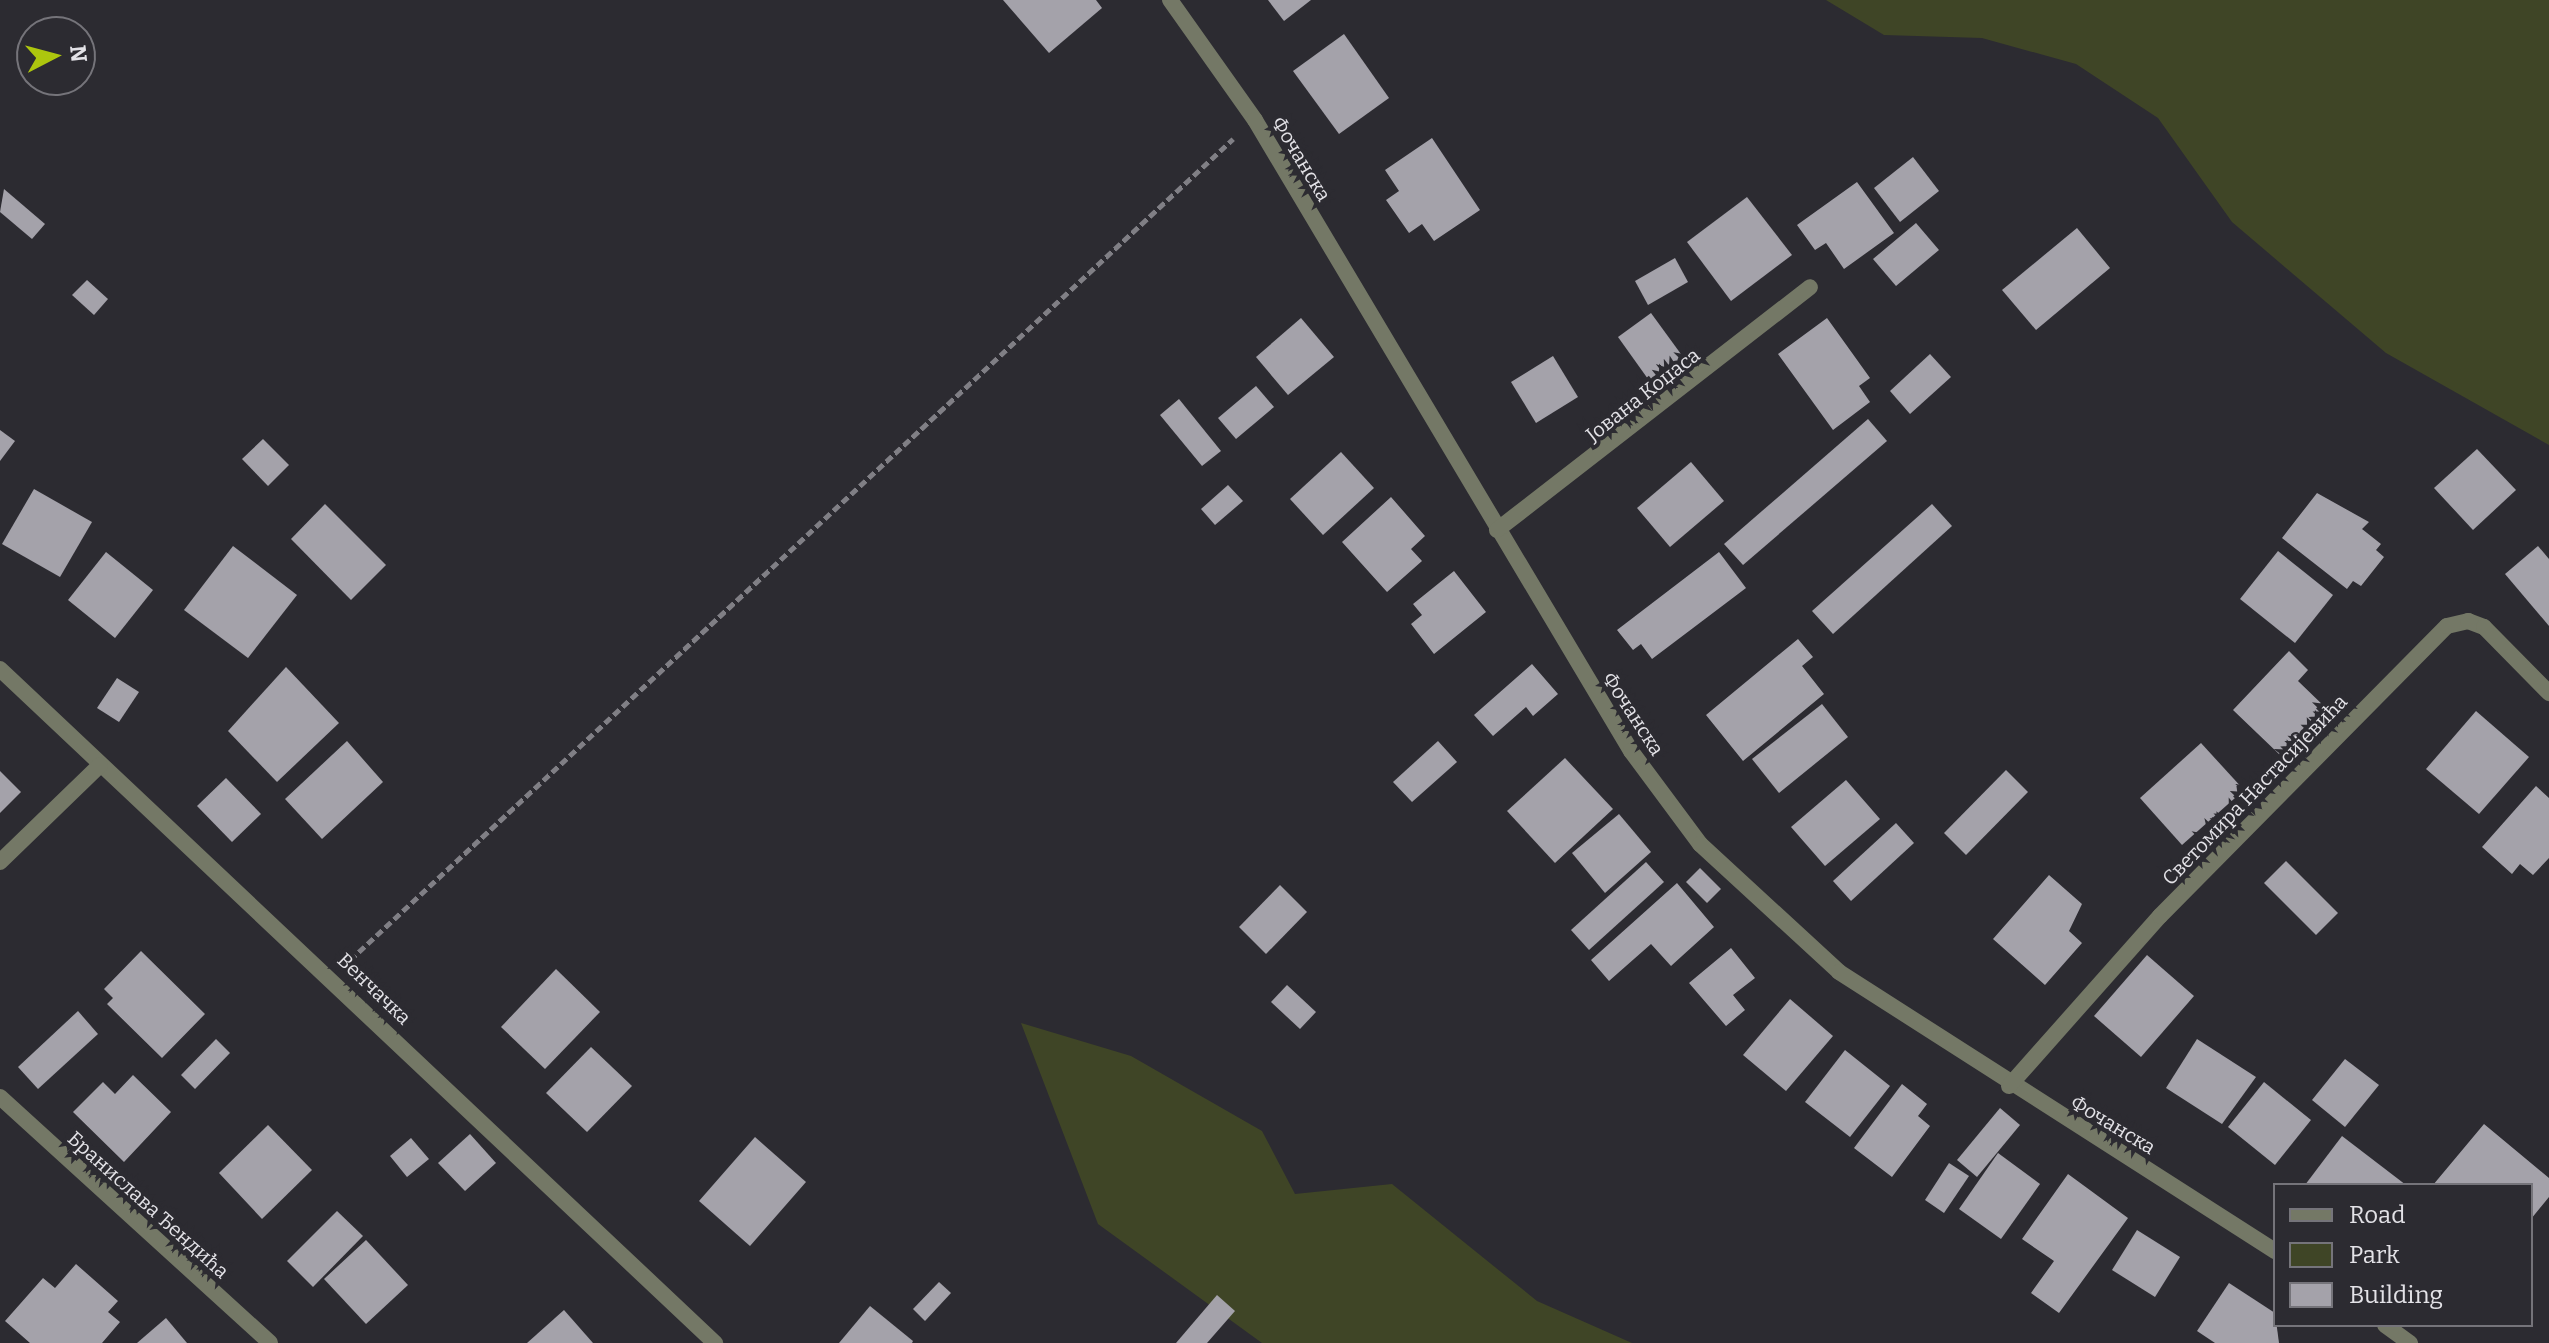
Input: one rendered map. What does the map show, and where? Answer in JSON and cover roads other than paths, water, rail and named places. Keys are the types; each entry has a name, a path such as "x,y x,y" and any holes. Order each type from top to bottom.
{"street":[{"name":"Фочанска","path":"1170,0 1255,120 1631,751 1700,844 1839,972 2009,1086 2273,1250"},
{"name":"Јована Коџаса","path":"1497,530 1810,287"},
{"name":"Светомира Настасијевића","path":"2009,1086 2160,916 2447,626 2468,621 2484,627 2549,693"},
{"name":"Венчачка","path":"0,669 100,765 332,976 715,1343"},
{"path":"0,862 100,765"},
{"name":"Бранислава Ђендића","path":"0,1097 270,1343"},
{"path":"2388,1327 2410,1343"}]}
